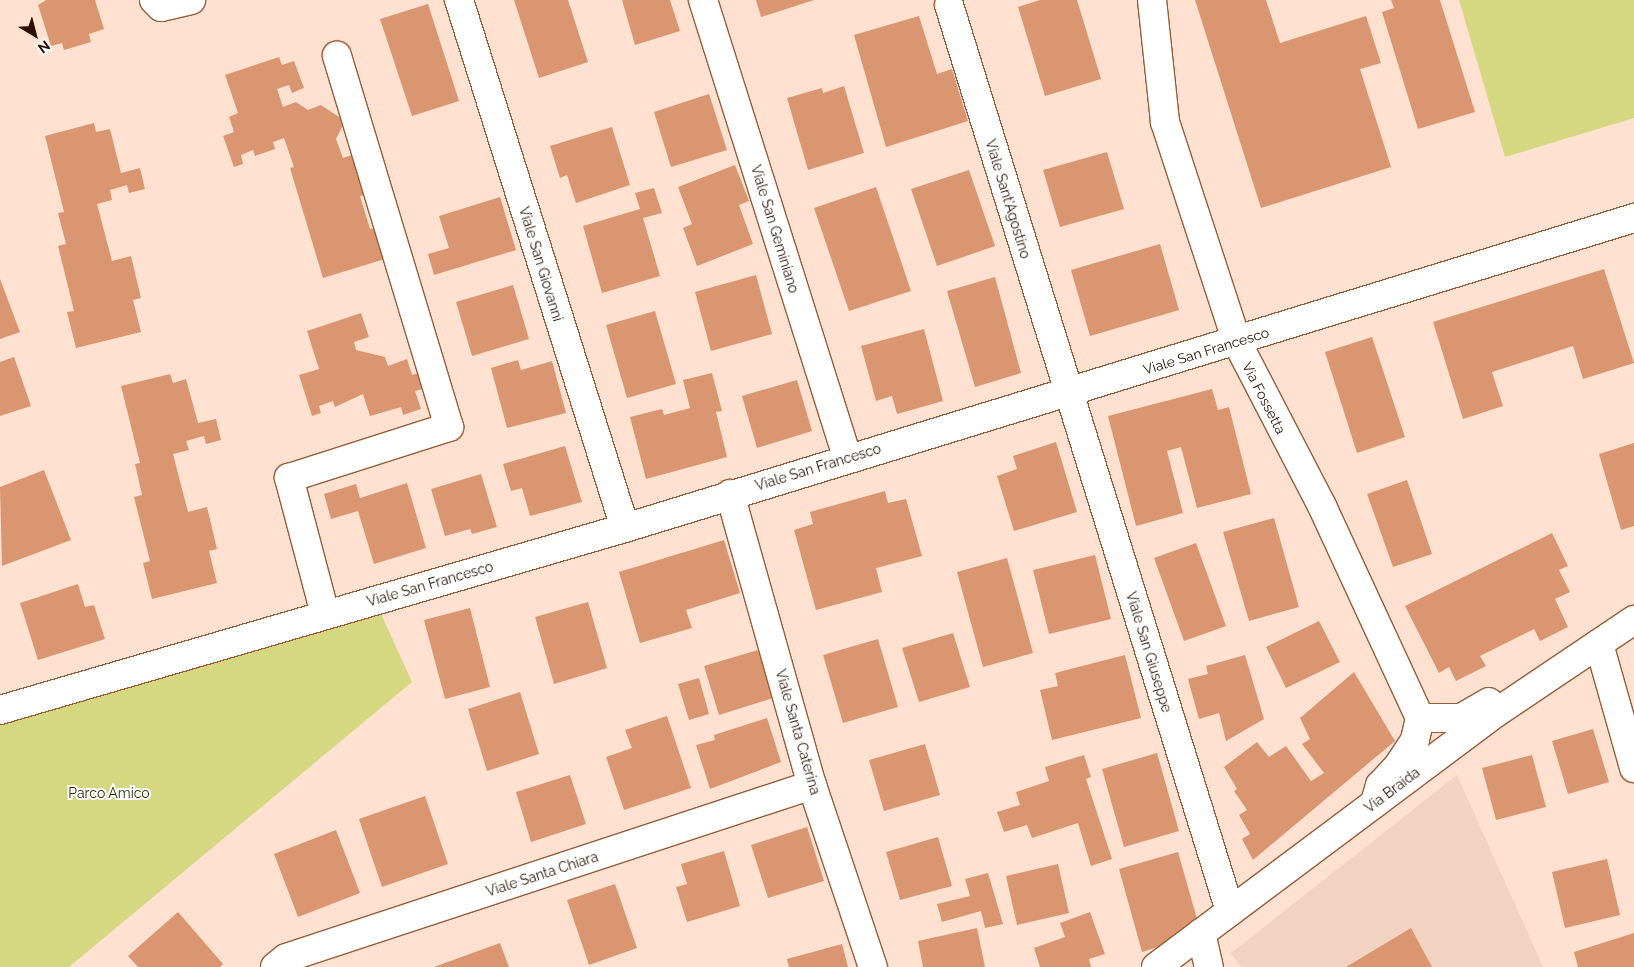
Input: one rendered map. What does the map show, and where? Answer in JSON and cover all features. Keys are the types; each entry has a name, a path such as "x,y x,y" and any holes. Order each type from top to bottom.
{"street":[{"path":"154,0 161,7 191,0"},
{"name":"Viale San Giovanni","path":"459,0 625,528"},
{"name":"Viale San Geminiano","path":"703,0 847,458"},
{"name":"Via Fossetta","path":"1152,0 1165,122 1237,342 1322,506 1420,718"},
{"name":"Viale Sant'Agostino","path":"948,5 1068,393"},
{"path":"326,614 288,478 448,426 337,56"},
{"name":"Viale San Francesco","path":"1,706 625,528 847,458 1237,342 1634,218"},
{"name":"Viale San Giuseppe","path":"1068,393 1230,912"},
{"name":"Viale Santa Caterina","path":"730,494 812,785 872,967"},
{"name":"Via Braida","path":"1156,967 1531,689 1634,620"},
{"path":"1599,644 1634,768"},
{"path":"1375,803 1380,785 1398,766 1415,740 1420,718 1461,718 1516,686 1531,689"},
{"name":"Viale Santa Chiara","path":"275,967 286,958 812,785"},
{"path":"1201,933 1209,967"}],"shaded area":[{"path":"1457,775 1543,967 1241,967 1231,953"}],"green space":[{"path":"1459,0 1634,0 1634,118 1505,157"},
{"name":"Parco Amico","path":"372,594 412,682 69,967 0,967 0,712"}],"building":[{"path":"46,0 95,0 104,29 89,34 91,42 64,50 62,43 51,46 38,5"},
{"path":"514,0 568,0 588,62 539,78"},
{"path":"622,0 670,0 680,31 635,45"},
{"path":"756,0 814,0 761,17"},
{"path":"1040,0 1077,0 1101,79 1045,96 1018,7"},
{"path":"1195,0 1266,0 1280,43 1366,16 1381,63 1360,69 1391,167 1261,208"},
{"path":"1391,0 1440,0 1475,112 1418,129 1382,12 1394,8"},
{"path":"428,4 459,101 412,116 380,19"},
{"path":"919,16 937,74 952,69 968,121 886,147 854,35"},
{"path":"279,57 282,65 294,61 304,88 292,93 289,85 277,89 283,107 296,102 308,110 321,105 345,121 336,139 343,158 358,153 370,194 360,196 370,229 379,227 388,258 323,278 290,168 294,167 284,138 273,142 275,149 255,156 253,150 241,155 243,164 234,167 223,136 234,132 229,117 238,113 225,75"},
{"path":"844,86 864,153 808,170 787,98 822,88 823,93"},
{"path":"709,94 727,150 671,167 654,112"},
{"path":"94,123 96,132 110,129 121,173 140,168 145,189 129,193 127,185 110,190 112,200 97,204 112,261 131,256 141,298 133,300 141,332 76,348 67,312 74,311 58,246 66,244 58,213 64,212 45,136"},
{"path":"612,127 630,185 576,203 567,175 560,178 550,146"},
{"path":"1107,152 1124,209 1060,227 1043,170"},
{"path":"735,165 749,201 739,205 753,244 697,266 683,228 692,224 678,187"},
{"path":"969,170 995,246 937,266 911,189"},
{"path":"876,187 911,291 849,311 814,208"},
{"path":"654,188 662,213 643,218 660,276 602,293 583,226 640,209 635,193"},
{"path":"500,197 516,250 434,275 428,254 449,248 439,216"},
{"path":"1160,244 1179,310 1090,336 1071,270"},
{"path":"1604,269 1634,363 1583,379 1573,346 1492,372 1503,406 1463,419 1433,322"},
{"path":"756,275 772,334 711,351 695,292"},
{"path":"995,277 1021,373 975,387 947,291"},
{"path":"0,279 20,332 0,339"},
{"path":"513,285 529,339 472,356 456,302"},
{"path":"655,311 676,384 627,398 606,325"},
{"path":"361,313 369,337 354,342 356,350 385,357 388,366 407,359 412,375 422,372 427,388 415,391 421,409 403,415 401,407 370,416 363,394 335,407 333,401 319,406 321,413 312,416 299,375 319,369 307,331"},
{"path":"924,329 943,401 897,414 892,396 876,401 861,346"},
{"path":"1372,337 1405,437 1357,453 1325,352"},
{"path":"14,357 31,406 0,416 0,362"},
{"path":"518,360 521,370 552,361 566,413 507,428 491,368"},
{"path":"712,373 722,411 716,412 727,457 646,479 630,417 662,409 664,415 690,408 683,380"},
{"path":"170,374 173,383 186,379 198,423 216,419 221,440 206,444 204,436 186,441 189,450 173,454 188,512 207,507 217,549 209,551 217,583 152,599 143,563 150,561 134,497 142,495 135,464 140,463 121,386"},
{"path":"797,380 812,431 757,448 742,396"},
{"path":"1212,389 1218,410 1229,407 1251,494 1197,508 1181,447 1167,451 1183,513 1136,526 1108,416"},
{"path":"1056,442 1077,512 1014,531 997,476 1017,469 1013,456"},
{"path":"1634,443 1634,526 1621,530 1599,454"},
{"path":"565,446 582,502 530,516 522,488 511,491 503,464"},
{"path":"44,470 71,540 2,566 0,487"},
{"path":"481,474 497,527 472,534 470,529 445,536 431,489"},
{"path":"1407,480 1432,554 1393,567 1367,494"},
{"path":"407,483 426,548 374,564 358,511 331,519 324,494 356,484 360,498"},
{"path":"885,491 888,503 906,499 922,556 876,568 882,592 816,610 794,530 813,524 810,512"},
{"path":"1274,518 1299,607 1249,621 1223,532"},
{"path":"1552,533 1568,566 1559,570 1570,592 1555,599 1568,627 1540,641 1534,629 1480,656 1486,666 1456,681 1449,667 1439,673 1405,606"},
{"path":"724,540 740,593 686,610 692,628 640,643 619,572"},
{"path":"1196,543 1226,626 1184,641 1154,558"},
{"path":"1095,555 1111,619 1049,634 1033,570"},
{"path":"1007,558 1033,653 983,667 957,572"},
{"path":"78,584 85,607 94,605 105,639 38,660 20,603"},
{"path":"588,602 607,668 554,684 535,617"},
{"path":"470,608 490,687 445,699 424,620"},
{"path":"1319,621 1340,662 1286,688 1266,647"},
{"path":"953,633 970,687 919,702 902,648"},
{"path":"878,639 898,707 843,723 823,655"},
{"path":"758,650 773,698 719,715 704,666"},
{"path":"1125,655 1141,718 1052,740 1040,690 1058,686 1055,673"},
{"path":"1245,655 1264,719 1226,741 1219,713 1199,719 1188,679 1208,674 1206,666"},
{"path":"1354,672 1395,741 1253,860 1242,839 1250,834 1239,815 1247,810 1234,791 1237,789 1224,767 1257,742 1269,757 1286,746 1311,781 1324,773 1302,744 1310,739 1300,718"},
{"path":"699,678 709,714 689,720 678,684"},
{"path":"520,692 539,754 487,771 468,709"},
{"path":"667,716 691,788 624,810 606,757 632,748 625,730"},
{"path":"767,718 781,762 710,789 696,745 715,740 714,735"},
{"path":"1593,729 1609,782 1568,794 1552,741"},
{"path":"925,744 940,795 884,811 869,760"},
{"path":"1157,753 1179,831 1124,847 1102,769"},
{"path":"1084,755 1091,777 1086,779 1112,859 1091,866 1078,823 1032,838 1027,825 1004,832 997,812 1020,805 1016,792 1049,781 1045,767"},
{"path":"1532,755 1546,807 1496,820 1482,768"},
{"path":"570,775 586,824 531,842 516,792"},
{"path":"425,796 448,864 382,887 359,819"},
{"path":"807,827 824,881 768,898 751,845"},
{"path":"336,830 360,893 298,917 274,854"},
{"path":"938,837 952,886 900,900 886,852"},
{"path":"724,851 740,906 687,922 676,887 687,884 681,864"},
{"path":"1178,852 1197,919 1164,945 1142,952 1119,869"},
{"path":"1607,859 1620,915 1565,928 1552,872"},
{"path":"1058,864 1069,913 1017,925 1006,876"},
{"path":"988,873 1003,924 985,928 981,911 942,922 937,904 970,896 965,879"},
{"path":"615,884 637,948 589,965 567,900"},
{"path":"178,912 223,964 220,967 138,967 128,956"},
{"path":"1090,912 1105,954 1089,959 1091,967 1040,967 1034,948 1065,937 1060,923"},
{"path":"977,928 985,967 923,967 918,941"},
{"path":"1411,928 1432,967 1346,967"},
{"path":"1634,933 1634,967 1578,967 1574,952"},
{"path":"500,943 509,967 434,967"},
{"path":"842,944 848,967 789,967 787,959"}]}
